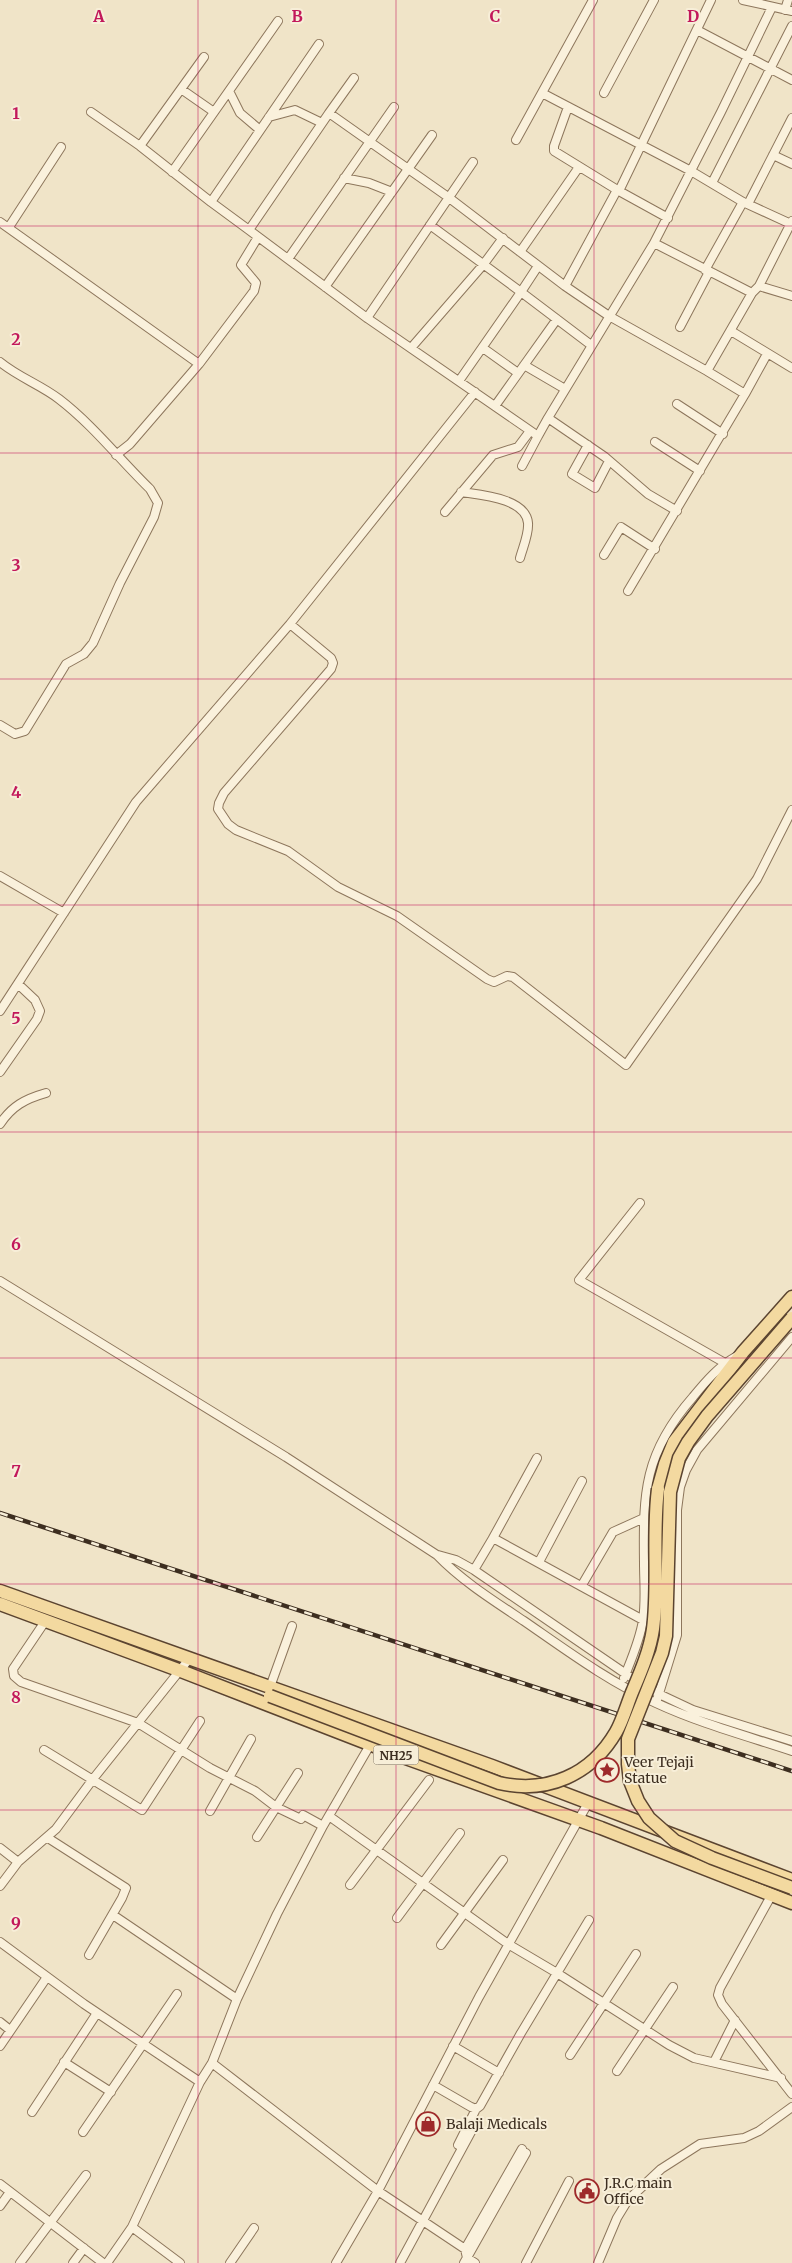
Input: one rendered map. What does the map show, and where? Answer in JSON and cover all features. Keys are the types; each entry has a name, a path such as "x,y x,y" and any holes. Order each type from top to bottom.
{"main road":[{"path":"0,1591 230,1674 270,1692 499,1783 531,1788 556,1782 590,1764 605,1749 616,1731 649,1649 653,1630 655,1518 658,1489 674,1442 722,1383 743,1352 792,1297"},
{"path":"792,1318 707,1416 679,1458 670,1492 666,1636 662,1653 628,1739 630,1781 638,1802 649,1818 675,1841 712,1858 792,1888"},
{"name":"NH25","path":"0,1604 182,1671 370,1745 579,1820 792,1904"},
{"path":"237,1693 270,1692"},
{"name":"NH25","path":"270,1692 588,1803 792,1880"}],"street":[{"path":"516,140 594,0"},
{"path":"604,93 654,0"},
{"path":"565,286 641,145 711,0"},
{"path":"744,0 788,11 788,0"},
{"path":"522,466 565,389 668,218 772,7"},
{"path":"172,172 278,21"},
{"path":"712,183 772,69 792,26"},
{"path":"696,30 792,80"},
{"path":"211,202 319,44"},
{"path":"140,146 204,56"},
{"path":"249,230 354,78"},
{"path":"181,89 214,112"},
{"path":"229,91 240,113 260,130"},
{"path":"542,93 691,171 745,203 791,223 759,286 752,293 707,371"},
{"path":"288,259 394,107"},
{"path":"568,107 553,149 557,154 668,218"},
{"path":"269,117 296,110 322,123"},
{"path":"91,112 140,146 211,202 367,318 538,436"},
{"path":"329,113 448,197 565,286 609,316 745,394"},
{"path":"680,327 707,271 792,118"},
{"path":"325,287 432,135"},
{"path":"9,227 61,147"},
{"path":"773,154 792,164"},
{"path":"367,318 473,162"},
{"path":"520,252 579,167"},
{"path":"344,178 369,182 392,192"},
{"path":"0,222 63,269 199,364"},
{"path":"430,225 591,345"},
{"path":"116,455 130,444 199,364 256,287 256,283 241,265 258,237"},
{"path":"411,348 484,265 502,238"},
{"path":"654,243 752,293"},
{"path":"459,381 538,266"},
{"path":"759,286 792,296"},
{"path":"495,406 557,319"},
{"path":"731,331 792,368"},
{"path":"483,348 518,373"},
{"path":"628,591 723,434 767,354"},
{"path":"0,362 60,400 94,431 156,496 158,503 154,517 88,650 66,664 25,731 15,734 0,725"},
{"path":"524,365 565,389"},
{"path":"0,1011 136,802 290,624 475,392"},
{"path":"677,404 723,434"},
{"path":"548,418 588,445 648,494 677,511"},
{"path":"445,512 493,455 518,447 530,431"},
{"path":"655,442 700,471"},
{"path":"588,445 572,474 595,488 609,461"},
{"path":"462,492 509,502 525,516 528,523 527,533 520,558"},
{"path":"604,555 621,527 655,549"},
{"path":"290,624 331,658 333,663 331,669 224,793 218,802 218,809 222,815 236,830 288,851 338,887 397,916 487,979 494,982 507,976 513,976 626,1065 756,879 792,810"},
{"path":"0,876 64,914"},
{"path":"0,1072 37,1019 40,1011 35,1000 18,984"},
{"path":"0,1124 15,1106 26,1099 46,1094"},
{"path":"640,1203 579,1280 726,1362"},
{"path":"0,1281 286,1457 436,1555 451,1569 498,1603 586,1664 621,1685 656,1703 792,1751"},
{"path":"656,1703 677,1635 677,1510 680,1487 686,1470 697,1450 792,1337"},
{"path":"621,1685 636,1646 643,1620 644,1518 647,1484 654,1457 663,1435 676,1416 714,1373 726,1362 743,1352"},
{"path":"474,1570 537,1458"},
{"path":"539,1562 582,1481"},
{"path":"582,1585 614,1532 644,1518"},
{"path":"493,1538 643,1620"},
{"path":"436,1555 456,1560 474,1570 626,1674 659,1694 693,1710 792,1741"},
{"path":"46,1620 13,1669 14,1676 21,1682 138,1722 181,1751 255,1792 276,1806 301,1819 303,1815 323,1826"},
{"path":"270,1692 292,1626"},
{"path":"0,1886 18,1862 33,1848 48,1838 138,1722 182,1671 189,1659"},
{"path":"44,1750 142,1810 200,1721"},
{"path":"210,1811 251,1739"},
{"path":"107,2263 132,2227 200,2082 212,2063 237,1999 277,1914 323,1826 370,1745"},
{"path":"257,1837 298,1773"},
{"path":"350,1885 429,1780"},
{"path":"336,2263 378,2191 508,1944 588,1803"},
{"path":"329,1816 508,1944 557,1973 602,2004 694,2058 781,2078"},
{"path":"397,1918 460,1833"},
{"path":"48,1838 126,1888 113,1915 89,1955"},
{"path":"0,1848 18,1862"},
{"path":"441,1945 503,1860"},
{"path":"771,1896 720,1988 718,1995 722,2004 792,2094"},
{"path":"113,1915 237,1999"},
{"path":"400,2263 476,2108 484,2102 589,1920"},
{"path":"0,1942 97,2013 200,2082"},
{"path":"570,2055 636,1954"},
{"path":"0,2046 48,1977"},
{"path":"617,2071 672,1987"},
{"path":"83,2132 177,1994"},
{"path":"32,2112 97,2013"},
{"path":"714,2062 735,2020"},
{"path":"0,2022 10,2030"},
{"path":"453,2046 499,2073"},
{"path":"64,2062 111,2092"},
{"path":"212,2063 378,2191 423,2216 465,2257 475,2263"},
{"path":"434,2085 476,2108"},
{"path":"598,2263 617,2218 628,2200 661,2169 700,2144 744,2138 759,2132 792,2107"},
{"path":"423,2216 472,2130"},
{"path":"465,2257 524,2151"},
{"path":"20,2263 86,2175"},
{"path":"527,2263 571,2182"},
{"path":"0,2184 103,2263"},
{"path":"0,2206 10,2192"},
{"path":"132,2227 180,2263"},
{"path":"230,2263 254,2228"},
{"path":"73,2263 84,2248"}],"railway":[{"path":"0,1513 792,1771"}],"place":[{"name":"Veer Tejaji Statue","path":"607,1770"},
{"name":"Balaji Medicals","path":"428,2124"},
{"name":"J.R.C main Office","path":"587,2191"}]}
